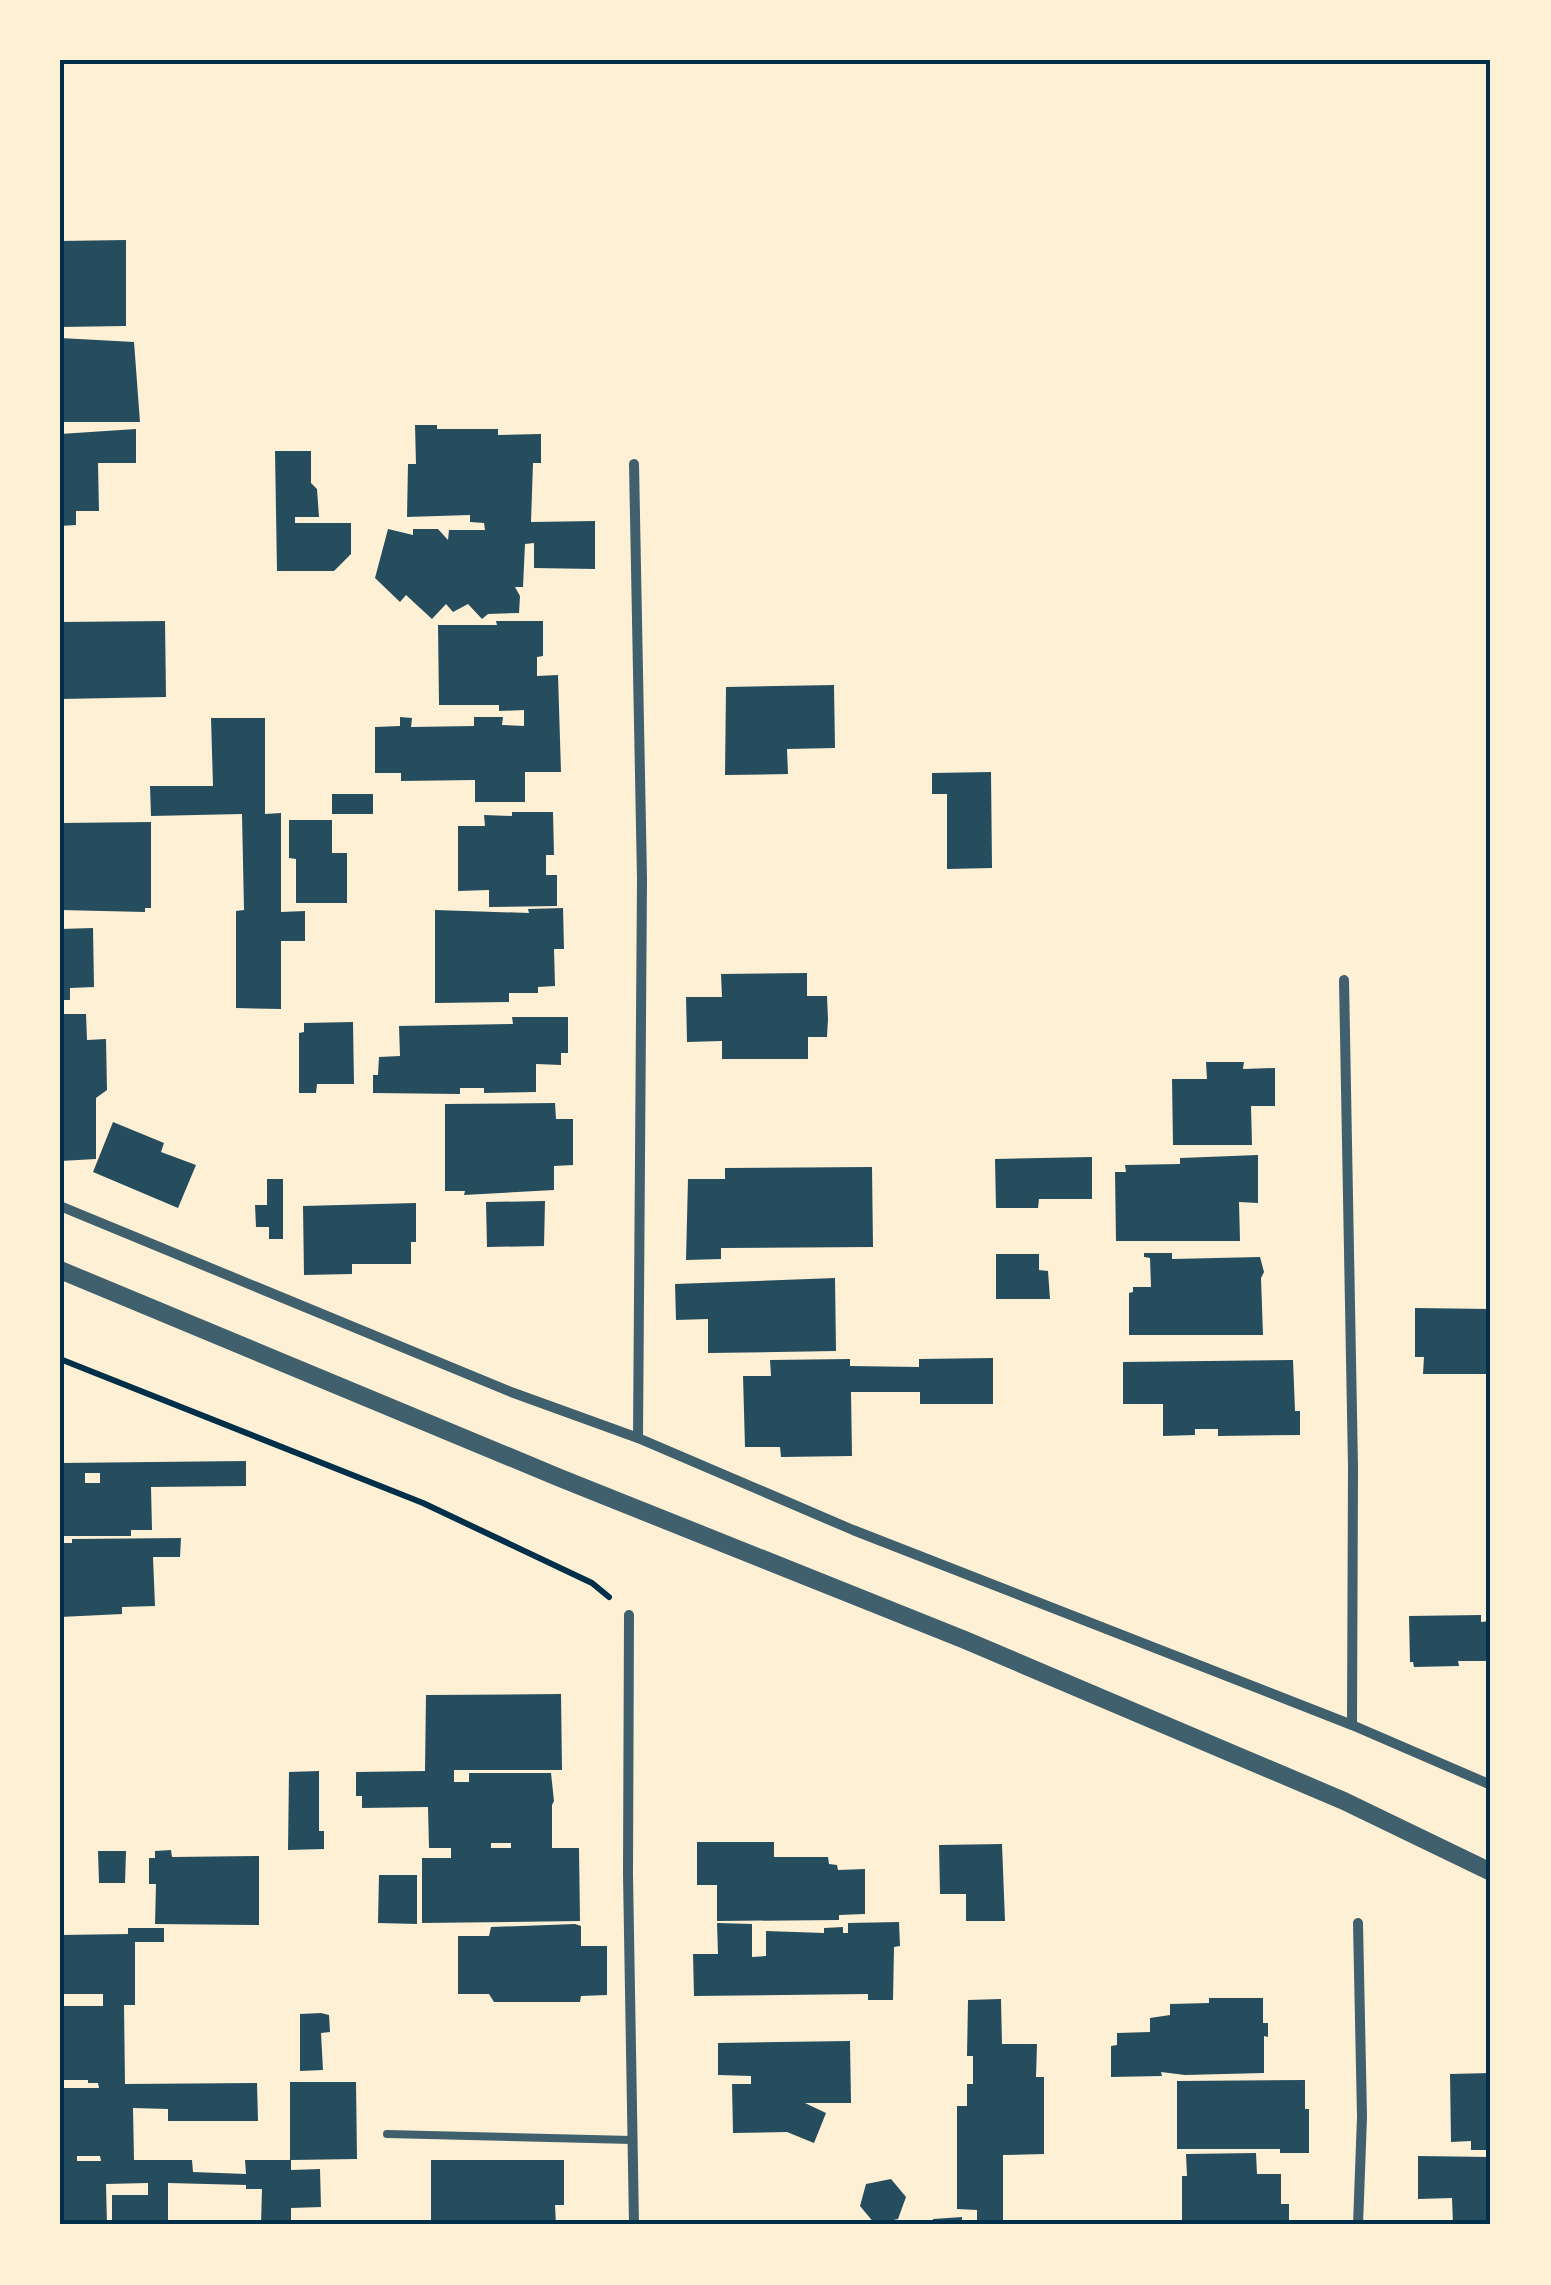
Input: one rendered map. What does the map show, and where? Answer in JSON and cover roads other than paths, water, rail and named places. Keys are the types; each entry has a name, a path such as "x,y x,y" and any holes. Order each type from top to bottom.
{"street":[{"path":"634,464 642,878 638,1438"},
{"path":"1344,980 1353,1467 1352,1725"},
{"path":"60,1206 512,1392 638,1438 853,1530 1352,1725 1491,1785"},
{"path":"60,1270 560,1478 966,1640 1344,1802 1491,1872"},
{"path":"629,1615 634,2225"},
{"path":"1358,1923 1362,2118 1358,2225"}],"lane":[{"path":"388,2134 632,2140"}]}
